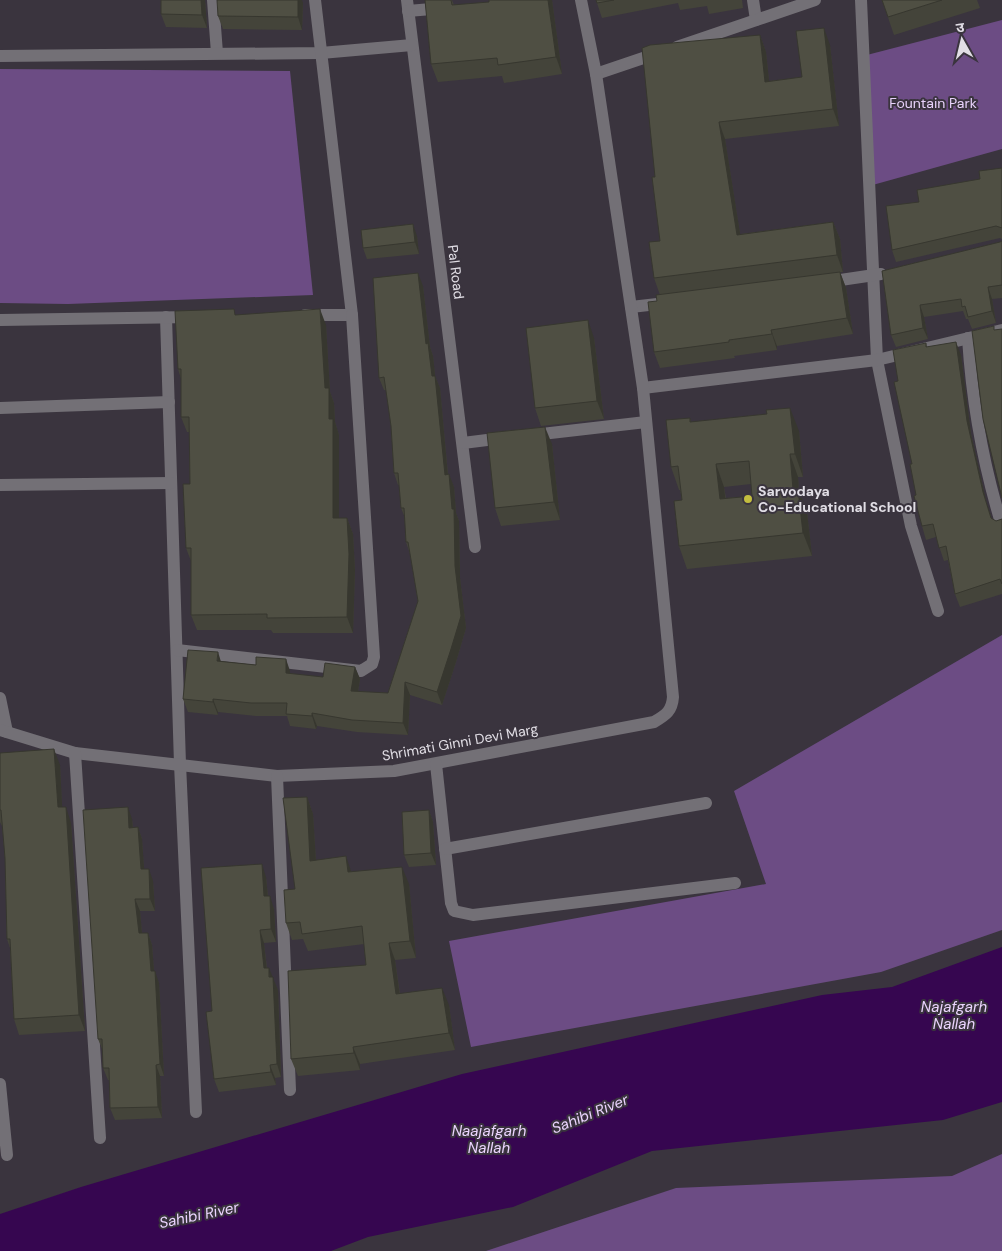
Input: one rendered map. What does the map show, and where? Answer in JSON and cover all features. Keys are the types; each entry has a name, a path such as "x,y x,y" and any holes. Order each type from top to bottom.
{"street":[{"path":"213,0 217,54"},
{"path":"177,650 361,671 372,664 374,657 352,315 315,0"},
{"path":"463,443 646,422 644,388 596,74 581,0"},
{"path":"753,0 756,20"},
{"path":"596,74 814,0"},
{"path":"861,0 877,360 910,526 938,611"},
{"path":"408,6 455,6"},
{"name":"Pal Road","path":"408,6 475,547"},
{"path":"0,56 321,54 412,45"},
{"path":"815,283 873,276 897,270"},
{"path":"631,307 680,301"},
{"path":"293,316 352,315"},
{"path":"0,320 205,317"},
{"path":"166,318 180,764 196,1112"},
{"path":"644,388 877,360 1002,330"},
{"path":"968,338 975,412 988,479 1002,526"},
{"path":"0,408 169,402"},
{"name":"Shrimati Ginni Devi Marg","path":"4,732 75,753 277,776 394,771 654,722 665,716 672,708 673,697 646,422"},
{"path":"0,485 172,483"},
{"path":"0,698 4,732"},
{"path":"75,753 100,1138"},
{"path":"436,764 451,903 454,911 461,914 735,883"},
{"path":"277,776 290,1090"},
{"path":"445,849 706,803"},
{"path":"0,1084 6,1155"}],"green space":[{"name":"Fountain Park","path":"1002,20 1002,149 869,186 863,56"},
{"path":"0,69 290,71 313,295 68,304 0,303"},
{"path":"1002,635 1002,930 881,972 471,1047 449,941 766,884 734,791"},
{"path":"1002,1154 1002,1251 486,1251 676,1188 952,1176"}],"water":[{"name":"Naajafgarh Nallah","path":"1002,947 1002,1102 943,1120 652,1151 513,1207 368,1237 331,1251 0,1251 0,1214 81,1187 462,1074 822,995 892,987"}],"building":[{"path":"161,0 201,0 202,15 161,14"},
{"path":"217,0 298,0 298,17 218,16"},
{"path":"425,0 451,0 452,5 489,2 489,0 548,0 556,57 498,65 497,58 431,64"},
{"path":"596,0 614,0 597,3"},
{"path":"882,0 942,0 888,17"},
{"path":"824,28 833,109 719,122 737,235 833,222 837,255 654,278 649,242 660,241 652,177 655,177 642,48 650,45 760,35 765,82 802,77 796,31"},
{"path":"1002,168 1002,228 996,226 892,250 886,206 919,202 917,190 980,179 979,171"},
{"path":"413,224 415,242 363,248 361,230"},
{"path":"1002,241 1002,285 988,287 992,311 968,317 965,306 962,307 961,299 920,305 923,328 891,335 882,271"},
{"path":"840,272 847,318 771,330 772,334 729,340 729,342 654,352 648,302 657,301 656,295"},
{"path":"418,273 426,344 428,343 432,376 435,376 445,475 449,474 452,509 454,509 455,566 461,616 437,692 405,682 403,723 352,720 312,713 312,716 286,714 287,703 251,703 213,699 213,702 183,699 188,650 218,652 217,661 256,665 256,657 286,659 286,673 323,677 325,663 355,667 351,691 388,693 418,601 408,542 406,542 404,508 401,508 398,473 394,473 391,426 384,377 379,378 373,278"},
{"path":"234,309 235,315 320,309 325,388 329,388 329,419 333,419 333,518 347,518 349,554 347,617 267,618 267,614 191,615 191,548 186,548 183,484 190,484 189,417 181,417 181,369 178,369 175,311"},
{"path":"588,320 597,401 535,408 526,328"},
{"path":"994,326 994,330 1002,329 1002,498 983,419 972,331"},
{"path":"956,342 967,421 983,492 991,518 996,521 1002,519 1002,584 1000,579 955,594 946,546 939,548 933,524 922,526 914,496 916,495 910,464 912,464 894,382 898,381 893,350 926,343 926,347"},
{"path":"790,408 795,454 790,454 793,489 798,489 803,533 679,546 674,501 682,500 678,466 671,467 666,420 690,418 690,422 767,414 766,410","holes":["749,461 752,496 720,499 716,464"]},
{"path":"545,427 554,502 495,508 487,433"},
{"path":"54,749 58,807 66,807 79,1015 14,1019 10,939 7,939 5,858 0,810 0,753"},
{"path":"307,797 310,861 346,856 348,872 402,867 410,941 389,943 396,994 442,988 449,1033 353,1047 354,1053 291,1059 288,971 366,965 362,926 302,934 300,922 286,923 284,890 295,889 283,798"},
{"path":"128,807 129,828 138,827 141,869 149,869 150,899 135,899 139,933 148,933 151,971 155,971 160,1064 156,1065 158,1107 110,1108 109,1068 103,1068 102,1039 98,1039 83,810"},
{"path":"429,810 431,853 404,855 402,812"},
{"path":"262,864 264,896 270,896 271,929 260,930 264,968 269,968 269,977 273,977 277,1064 270,1065 271,1072 214,1079 206,1012 212,1011 201,868"}],"place":[{"name":"Sarvodaya Co-Educational School","path":"748,499"}],"water label":[{"name":"Najafgarh Nallah","path":"954,1016"},
{"name":"Sahibi River","path":"590,1114"},
{"name":"Sahibi River","path":"199,1215"}]}
